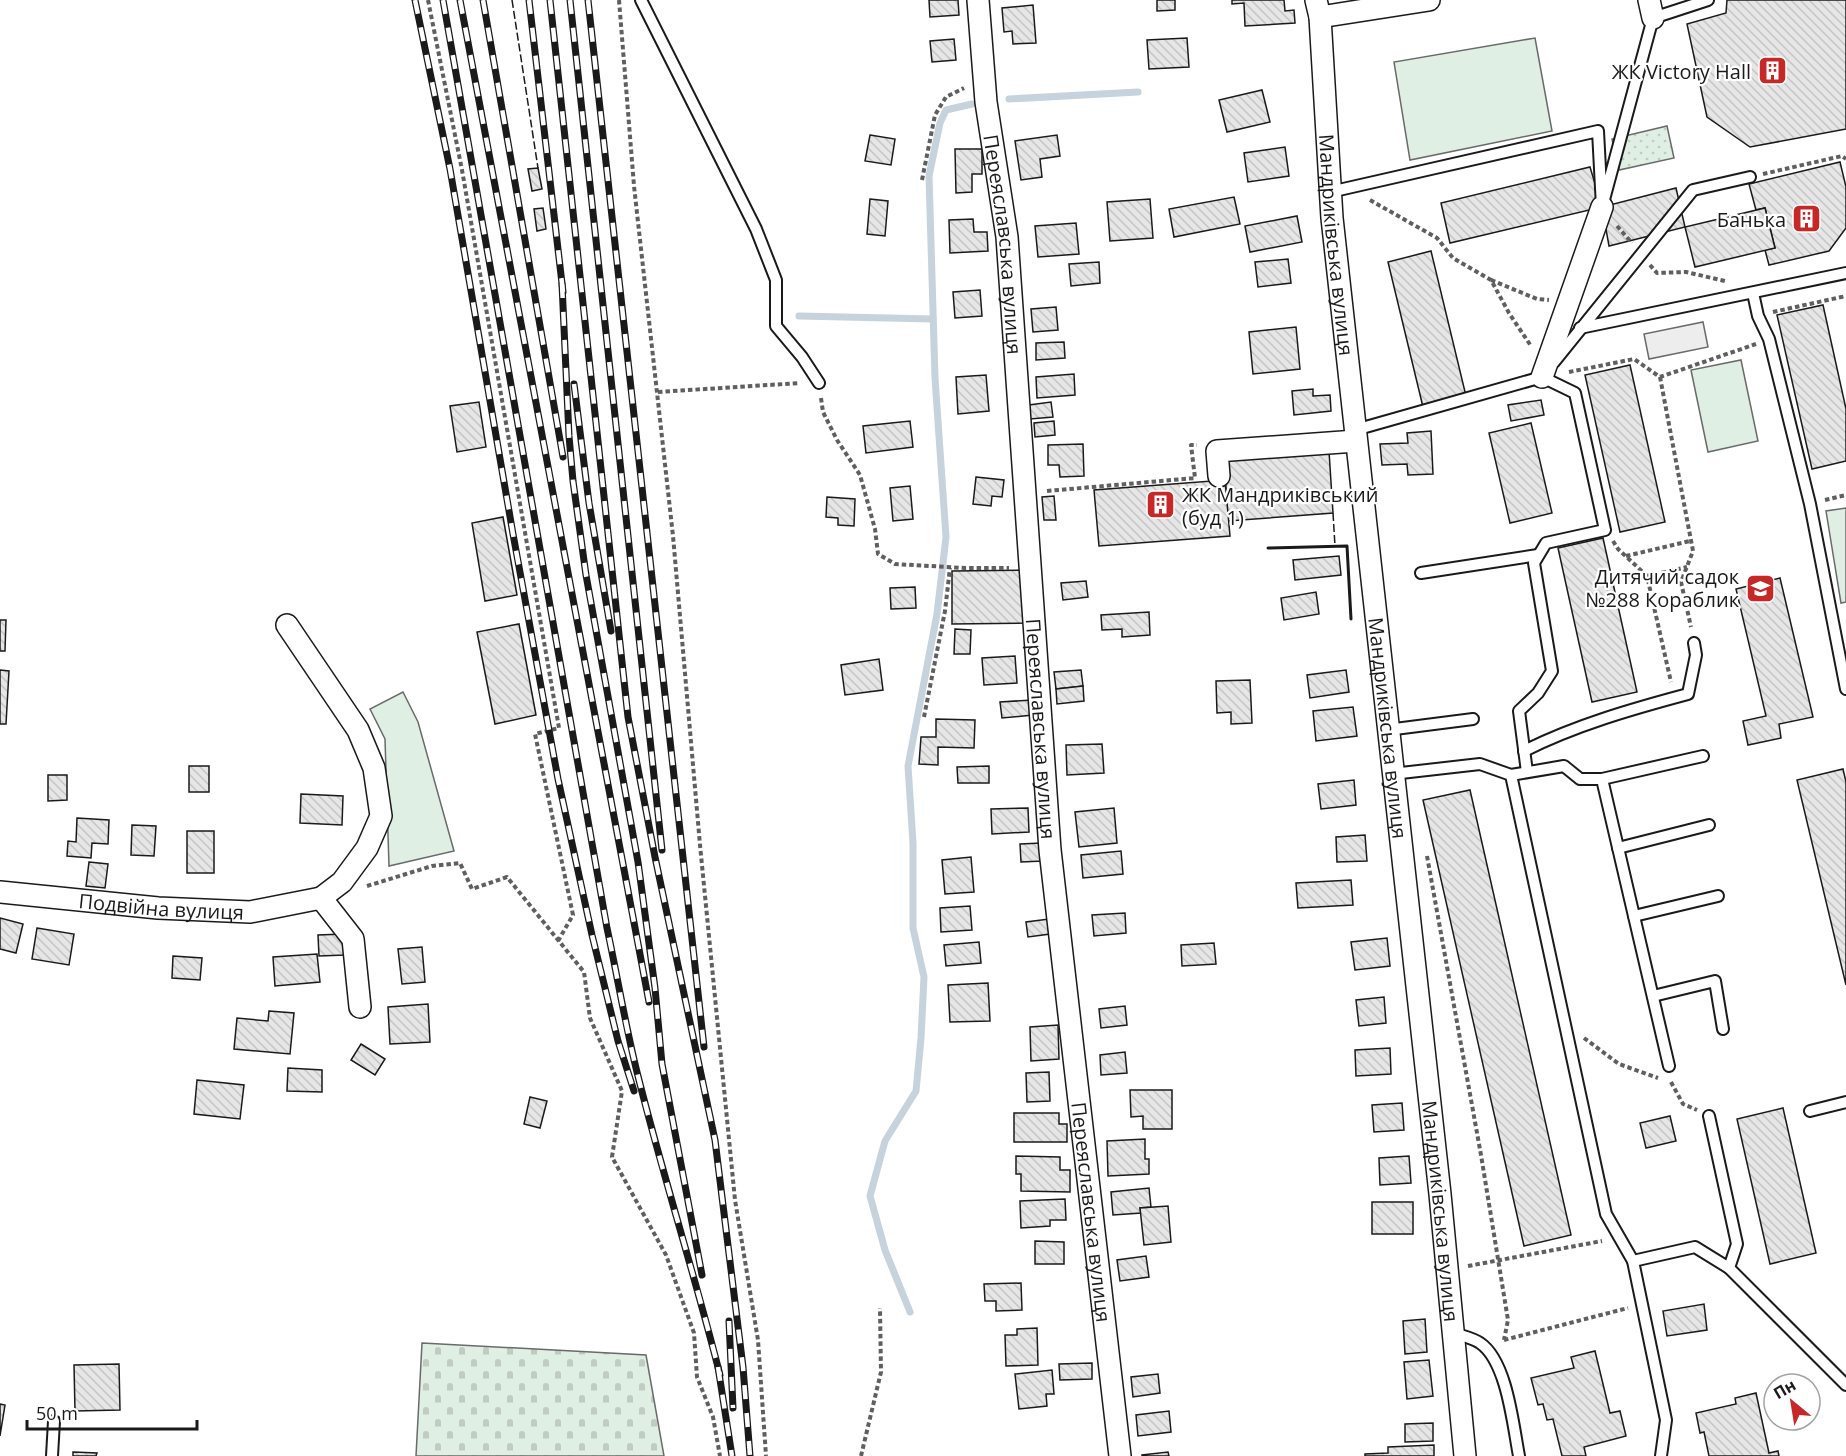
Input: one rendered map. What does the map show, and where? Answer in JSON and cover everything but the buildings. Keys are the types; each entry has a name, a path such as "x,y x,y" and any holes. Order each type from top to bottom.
{"street":[{"name":"Переяславська вулиця","path":"978,0 984,77 1007,237 1050,850 1120,1456"},
{"path":"1318,8 1429,0"},
{"name":"Мандриківська вулиця","path":"1318,8 1339,190 1356,435 1448,1270 1465,1456"},
{"path":"1219,476 1217,451 1356,435"},
{"name":"Подвійна вулиця","path":"0,892 158,908 250,912 321,898 342,882 367,848 381,816 374,768 358,730 287,625"},
{"path":"321,898 352,939 360,1007"}],"lane":[{"path":"641,0 756,229 776,279 776,326 802,357 819,383"},
{"path":"1602,207 1651,9 1708,0"},
{"path":"1339,190 1598,131 1610,182 1542,377"},
{"path":"1356,435 1542,377 1693,190 1750,177"},
{"path":"1542,377 1572,329 1846,273"},
{"path":"1753,293 1758,316 1769,339 1841,635 1846,689"},
{"path":"1527,772 1519,711 1538,693 1552,671 1534,563 1546,543 1605,530 1575,393 1542,377"},
{"path":"1421,573 1539,555"},
{"path":"1524,751 1576,728 1688,694 1696,655 1694,643"},
{"path":"1387,730 1473,719"},
{"path":"1392,774 1480,764 1511,775 1564,766 1580,779 1602,779 1703,756"},
{"path":"1511,775 1605,1214 1633,1261 1666,1420 1661,1456"},
{"path":"1602,779 1669,1066"},
{"path":"1618,848 1709,825"},
{"path":"1634,916 1718,896"},
{"path":"1653,996 1715,981 1723,1029"},
{"path":"1810,1111 1846,1102"},
{"path":"1708,1116 1737,1244 1729,1268"},
{"path":"1633,1261 1695,1247 1729,1268 1846,1385"},
{"path":"1454,1334 1478,1341 1490,1351 1500,1374 1510,1410 1519,1456"},
{"path":"52,1456 54,1421"}],"path":[{"path":"428,0 464,182 559,728 535,734 573,915 558,941"},
{"path":"619,0 634,186 673,536 700,845 735,1200 758,1340 766,1456"},
{"path":"922,180 935,115 946,97 984,77"},
{"path":"1750,177 1842,156 1846,159"},
{"path":"1339,190 1437,238 1453,258 1491,280 1509,314 1531,346 1542,377 1634,359 1660,377 1693,551 1681,582 1694,643"},
{"path":"1602,207 1636,248"},
{"path":"1643,256 1657,273 1686,272 1713,277 1753,293"},
{"path":"1758,316 1846,296"},
{"path":"1660,377 1769,339"},
{"path":"819,383 824,412 837,440 860,475 875,529 878,554 895,564 950,568 1030,567"},
{"path":"657,392 784,384"},
{"path":"1605,530 1618,549 1647,576 1675,697"},
{"path":"1625,556 1690,541"},
{"path":"1647,576 1687,567"},
{"path":"924,717 945,611 950,568"},
{"path":"1425,848 1481,1155 1508,1320 1504,1340"},
{"path":"342,882 364,887 432,866 460,864 472,889 507,877 584,972 590,1018 622,1091 612,1157 666,1255 694,1334 697,1377 713,1417 720,1456"},
{"path":"1564,1023 1619,1065 1672,1083"},
{"path":"1669,1066 1672,1083 1683,1104 1708,1116"},
{"path":"1448,1270 1618,1238"},
{"path":"1483,1346 1593,1315 1642,1305"},
{"path":"861,1456 881,1372 880,1308"}],"green space":[{"path":"1535,38 1552,131 1410,160 1394,62"},
{"path":"1667,126 1674,158 1619,170 1612,139"},
{"path":"1741,360 1758,441 1708,452 1691,370"},
{"path":"1846,508 1846,602 1841,603 1826,511"},
{"path":"403,692 418,722 454,851 389,866 385,739 370,709"},
{"path":"422,1343 646,1355 664,1456 416,1456"}],"shaded area":[{"path":"1703,322 1708,347 1649,359 1644,334"}],"waterway":[{"path":"1009,99 1138,92"},
{"path":"910,1312 885,1250 870,1196 885,1141 916,1091 921,1038 924,977 913,928 913,843 908,766 937,614 946,537 935,378 929,176 940,123 946,110 972,104"},
{"path":"799,316 933,319"}],"railway":[{"path":"415,0 450,169 558,779 592,935 618,1041 634,1091"},
{"path":"443,0 607,928 626,1023 634,1061 720,1375"},
{"path":"460,0 649,1002"},
{"path":"483,0 563,457"},
{"path":"529,0 563,292"},
{"path":"550,0 628,717 715,1140 743,1367 750,1456"},
{"path":"570,0 662,850"},
{"path":"588,0 704,1047"},
{"path":"562,284 569,436 586,575 638,862 655,988 662,1064 702,1275"},
{"path":"574,384 589,503 611,631"},
{"path":"729,1321 733,1408"},
{"path":"718,1367 732,1456"}],"fence":[{"path":"512,0 538,168"},
{"path":"1333,513 1335,546"}],"wall":[{"path":"1268,548 1347,546 1351,619"}],"place":[{"name":"ЖК Victory Hall","path":"1772,71"},
{"name":"Банька","path":"1807,219"},
{"name":"ЖК Мандриківський (буд 1)","path":"1161,505"},
{"name":"Дитячий садок №288 Кораблик","path":"1760,588"}]}
